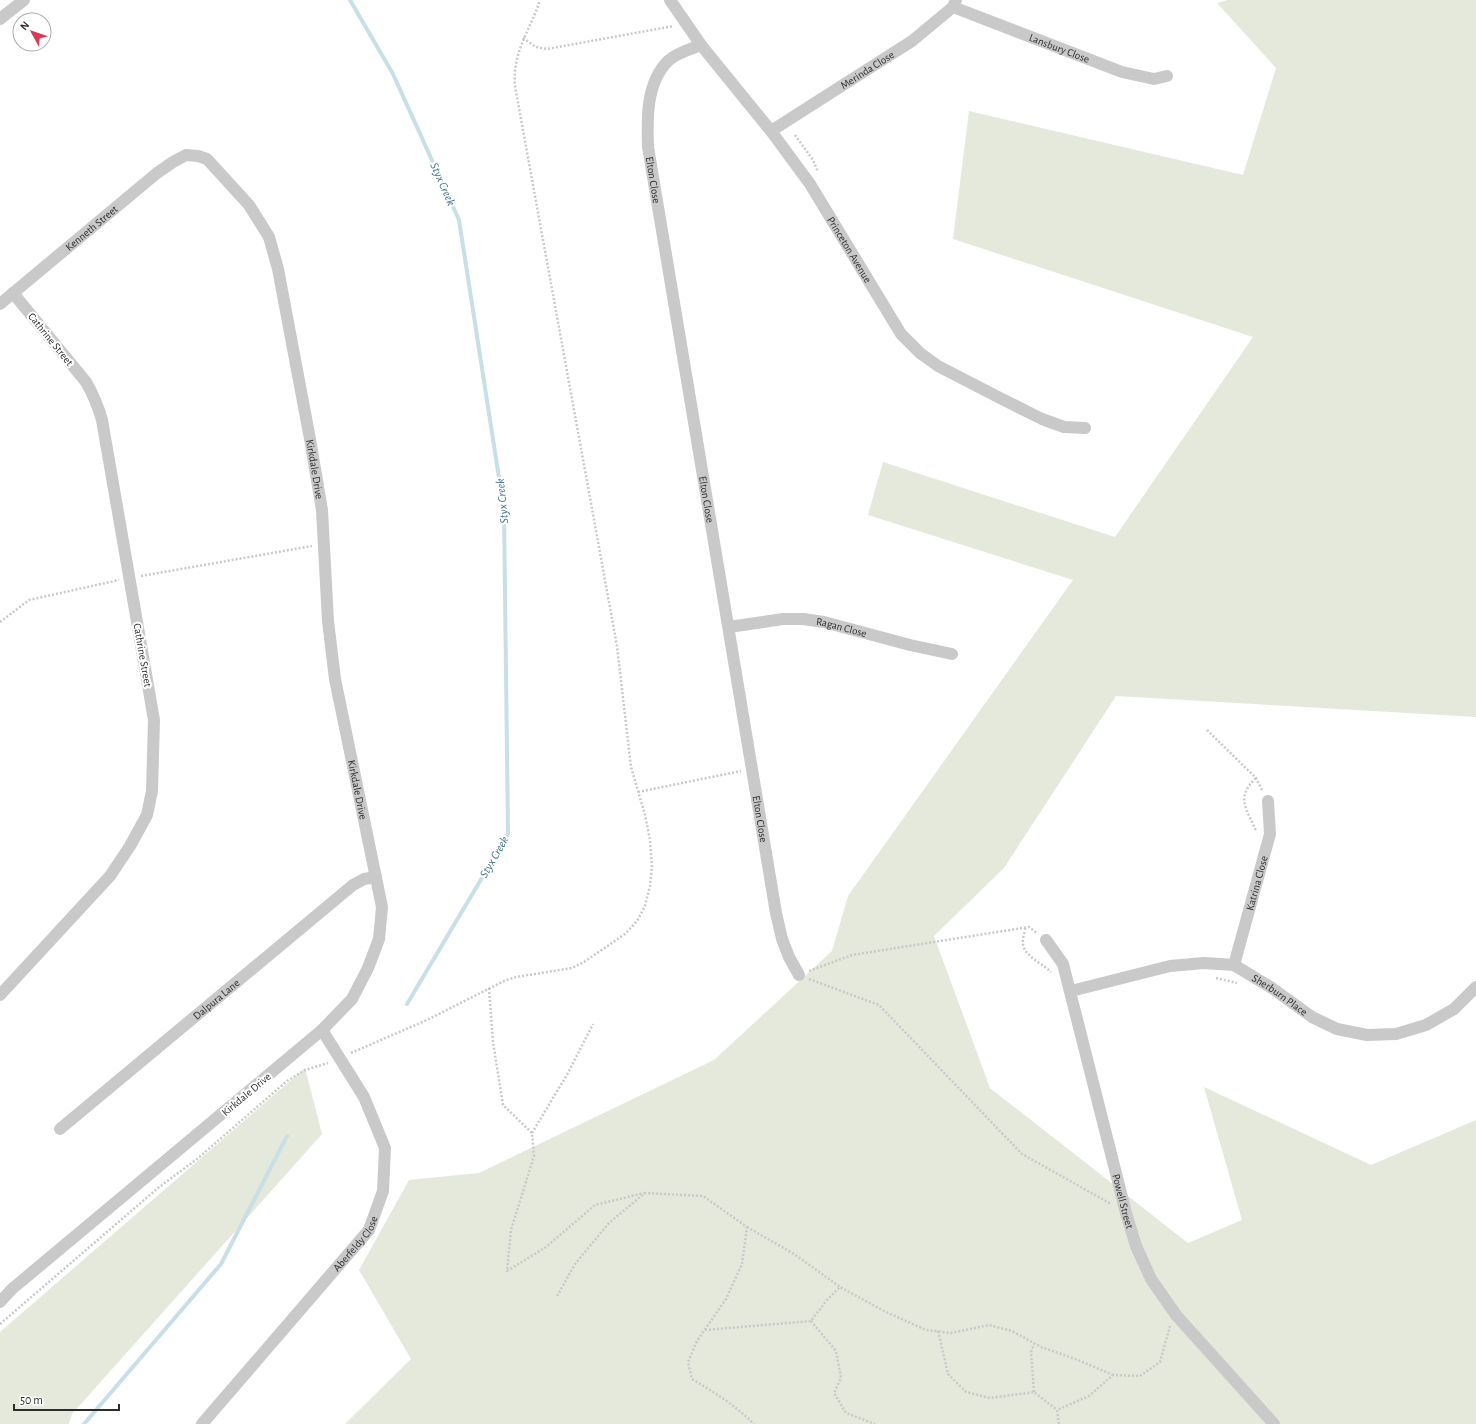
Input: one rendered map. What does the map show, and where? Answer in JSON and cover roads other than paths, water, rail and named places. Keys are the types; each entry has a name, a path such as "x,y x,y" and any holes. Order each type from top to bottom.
{"street":[{"path":"0,19 24,0"},
{"name":"Princeton Avenue","path":"670,0 701,45 771,131 810,184 901,334 920,354 958,377 1042,419 1064,427 1085,428"},
{"name":"Lansbury Close","path":"954,4 1122,72 1154,79 1167,76"},
{"name":"Merinda Close","path":"771,131 912,41 954,4"},
{"name":"Elton Close","path":"701,45 668,60 660,72 650,97 647,128 648,147 776,913 782,939 789,957 800,975"},
{"name":"Kenneth Street","path":"0,304 157,173 186,155"},
{"name":"Kirkdale Drive","path":"0,1302 12,1289 322,1030 352,999 368,968 379,939 382,907 335,679 328,621 322,510 278,269 269,237 248,205 207,159 198,156 186,155"},
{"name":"Cathrine Street","path":"0,995 110,876 130,846 147,815 152,791 154,720 102,420 93,394 76,370 13,293"},
{"name":"Ragan Close","path":"729,627 783,619 803,619 824,622 910,645 952,654"},
{"name":"Katrina Close","path":"1234,965 1270,834 1268,801"},
{"name":"Dalpura Lane","path":"60,1129 353,885 364,879 376,877"},
{"name":"Powell Street","path":"1046,940 1063,964 1126,1213 1136,1246 1151,1278 1176,1315 1274,1424"},
{"name":"Sherburn Place","path":"1071,991 1170,966 1204,963 1234,965 1272,988 1312,1017 1337,1030 1367,1035 1396,1034 1426,1025 1454,1009 1476,987"},
{"name":"Aberfeldy Close","path":"202,1424 369,1230 383,1191 385,1148 364,1097 322,1030"}],"waterway":[{"name":"Styx Creek","path":"350,0 393,74 459,220 504,510 508,834 407,1004"},
{"path":"84,1424 221,1264 287,1136"}]}
